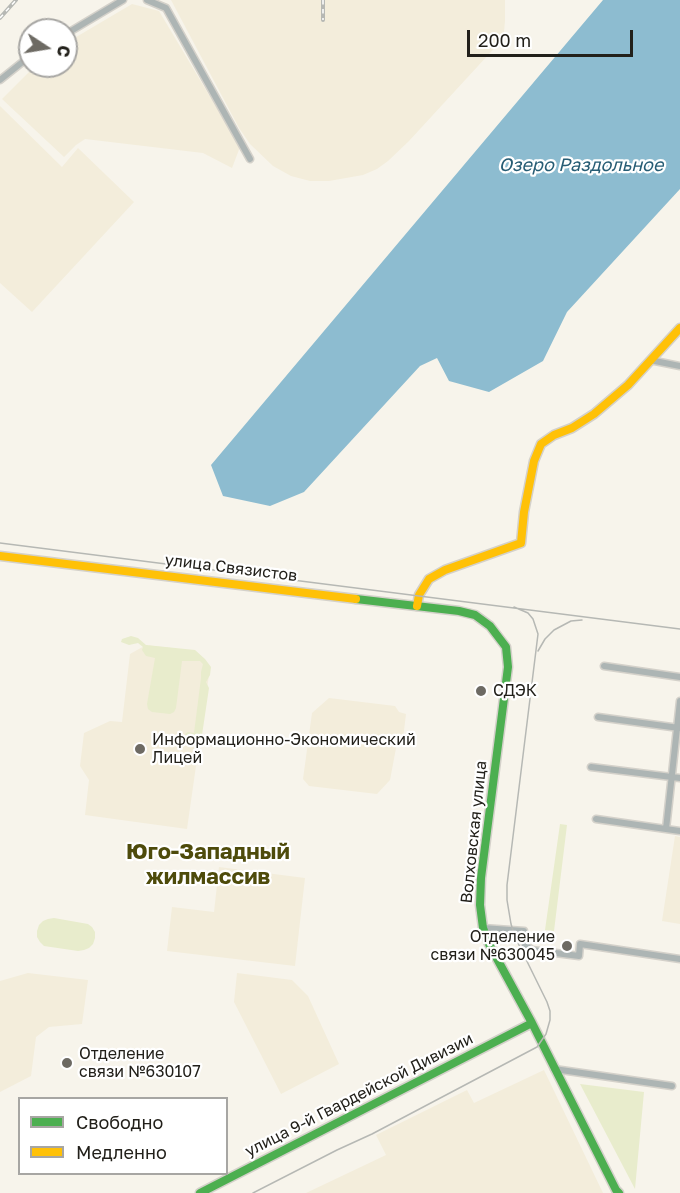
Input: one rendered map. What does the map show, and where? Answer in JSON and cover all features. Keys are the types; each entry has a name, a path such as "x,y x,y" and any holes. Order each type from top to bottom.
{"main road":[{"path":"417,606 419,595 429,579 445,570 521,543 524,512 534,461 541,444 594,414 628,385 680,328"},
{"name":"улица Связистов","path":"0,556 459,611"},
{"name":"Волховская улица","path":"459,611 475,615 490,626 501,639 508,657 481,878 480,905 483,928 489,944 532,1023 615,1190 619,1193"},
{"name":"улица 9-й Гвардейской Дивизии","path":"200,1193 532,1023"}],"street":[{"path":"78,27 123,0"},
{"path":"147,0 166,9 250,159"},
{"path":"0,80 18,66"},
{"path":"650,360 680,366"},
{"path":"604,666 680,677"},
{"path":"666,829 680,701"},
{"path":"598,717 678,728"},
{"path":"591,767 680,778"},
{"path":"596,819 680,831"},
{"path":"483,928 524,932 525,945 532,950 579,956 580,944 680,959"},
{"path":"554,1069 672,1086"}],"shaded area":[{"path":"171,0 505,0 505,21 501,41 388,161 363,175 329,181 310,181 291,176 273,166 250,144 239,128"},
{"path":"132,4 159,11 240,147 232,168 203,153 85,139 64,157 2,99 23,78 78,78 78,36"},
{"path":"0,106 62,167 78,148 134,202 32,312 0,283"},
{"name":"Информационно-Экономический Лицей","path":"146,645 195,651 210,668 187,829 85,815 89,780 80,766 84,733 110,721 122,722 130,654"},
{"path":"329,698 395,706 399,712 406,714 403,739 397,743 390,780 377,794 309,786 303,779 312,713"},
{"path":"675,836 680,837 680,924 662,921"},
{"path":"219,867 305,878 295,966 167,951 172,907 214,912"},
{"path":"28,973 88,980 82,1024 49,1027 36,1037 31,1076 0,1092 0,981"},
{"path":"237,973 292,980 308,996 339,1064 281,1094 234,1002"},
{"path":"544,1070 603,1193 306,1193 386,1155 376,1135 467,1090 474,1103"}],"green space":[{"path":"131,636 138,638 146,645 195,650 211,667 206,682 209,688 202,735 197,740 188,738 185,734 194,733 203,664 200,661 182,661 174,712 170,714 152,712 148,709 147,704 155,658 146,656 142,650 143,647 138,643 129,645 121,642 122,639"},
{"path":"560,824 567,825 554,931 545,930"},
{"path":"54,918 88,924 95,932 93,944 89,948 78,951 44,946 37,937 39,925 43,921"},
{"path":"580,1084 644,1092 635,1189"}],"water":[{"name":"Озеро Раздольное","path":"603,0 680,0 680,189 567,312 543,361 489,392 449,381 437,358 420,366 304,492 270,506 223,496 211,465"}],"tram line":[{"path":"0,543 680,629"},
{"path":"253,1193 372,1134 537,1047 546,1034 550,1011 515,937 507,900 538,634 533,619 528,613 514,607"},
{"path":"538,651 554,630 571,621 582,620"}],"railway":[{"path":"0,18 16,0"},
{"path":"323,0 323,20"}],"traffic: fast":[{"path":"356,599 459,611 475,615 490,626 506,647 508,667 481,878 480,905 483,928 489,944 619,1193"},
{"path":"200,1193 532,1023"}],"traffic: slow":[{"path":"417,606 419,595 429,579 445,570 521,543 524,512 534,461 541,444 594,414 628,385 680,328"},
{"path":"0,556 356,599"}],"place":[{"name":"СДЭК","path":"481,691"},
{"name":"Информационно-Экономический Лицей","path":"140,749"},
{"name":"Отделение связи №630045","path":"567,946"},
{"name":"Отделение связи №630107","path":"67,1063"}],"district":[{"name":"Юго-Западный жилмассив","path":"208,864"}]}
